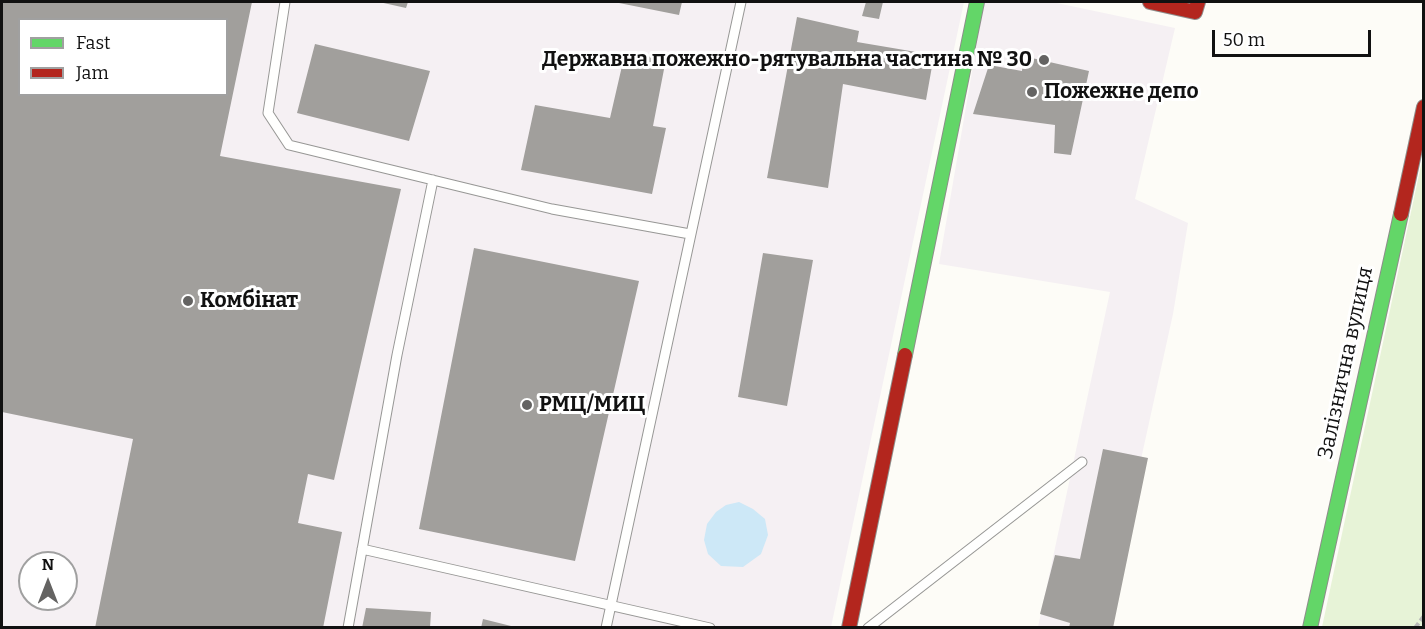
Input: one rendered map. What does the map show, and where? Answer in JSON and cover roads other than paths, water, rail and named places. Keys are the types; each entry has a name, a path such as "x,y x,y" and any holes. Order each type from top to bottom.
{"street":[{"path":"849,627 977,2"},
{"path":"1150,2 1195,12 1198,2"},
{"name":"Залізнична вулиця","path":"1310,627 1424,107"}],"lane":[{"path":"285,2 268,113 290,145 552,209 690,234"},
{"path":"606,627 741,2"},
{"path":"348,627 433,180"},
{"path":"868,627 1082,462"},
{"path":"362,549 710,627"}],"water":[{"path":"739,502 753,509 765,519 768,535 761,554 743,567 721,566 708,554 704,540 707,524 716,512 726,505"}],"place":[{"name":"Державна пожежно-рятувальна частина № 30","path":"1044,60"},
{"name":"Пожежне депо","path":"1032,92"},
{"name":"Комбінат","path":"188,301"},
{"name":"РМЦ/МИЦ","path":"527,405"}]}
